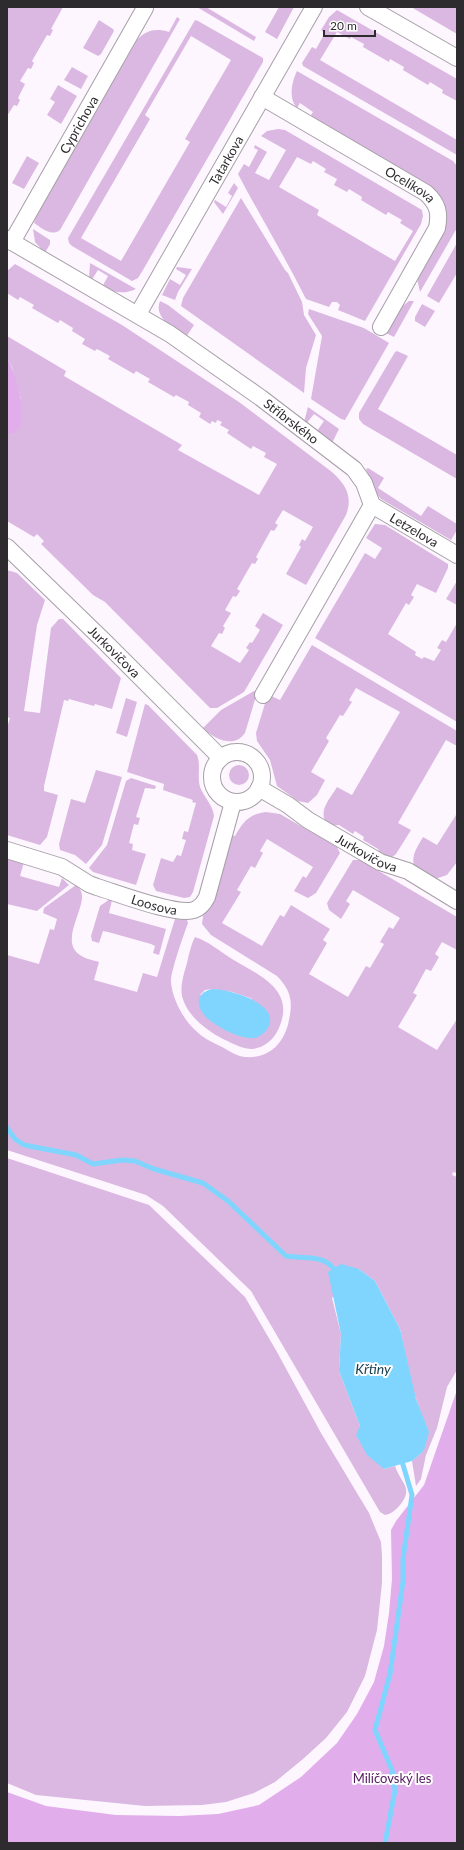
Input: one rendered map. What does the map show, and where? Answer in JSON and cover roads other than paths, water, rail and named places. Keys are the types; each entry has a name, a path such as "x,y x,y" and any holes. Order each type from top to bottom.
{"street":[{"name":"Tatarkova","path":"138,314 314,7"},
{"path":"368,7 457,58"},
{"name":"Cyprichova","path":"10,240 145,8"},
{"name":"Ocelíkova","path":"262,98 426,193 433,199 438,208 439,215 437,228 381,327"},
{"name":"Stříbrského","path":"10,240 138,314 202,355 354,468 364,483 372,505"},
{"path":"262,694 372,505"},
{"name":"Letzelova","path":"372,505 457,555"},
{"name":"Jurkovičova","path":"7,547 99,635 221,758"},
{"path":"238,752 250,756 254,759 261,773 259,788 248,799 233,802 220,796 214,787 212,775 213,769 221,758 231,753 238,752"},
{"name":"Jurkovičova","path":"259,788 288,805 308,820 380,862 408,872 457,901"},
{"name":"Loosova","path":"7,850 62,867 89,884 97,887 174,910 193,910 199,907 207,897 233,802"}],"water":[{"path":"212,989 242,995 254,1000 263,1007 269,1014 270,1022 265,1032 256,1038 244,1037 225,1030 207,1018 200,1009 199,999 205,991"},
{"name":"Křtiny","path":"341,1264 359,1269 375,1281 400,1329 416,1399 429,1432 424,1450 412,1461 384,1469 367,1455 356,1435 360,1426 339,1371 341,1334 328,1272"}],"waterway":[{"path":"7,1128 15,1139 24,1145 76,1155 93,1164 122,1160 135,1161 154,1169 203,1183 228,1201 286,1256 315,1258 322,1260 328,1263 337,1275"},
{"path":"385,1843 395,1790 392,1770 375,1730 390,1674 403,1581 403,1559 412,1495 401,1458"}],"park label":[{"name":"Milíčovský les","path":"392,1778"}]}
